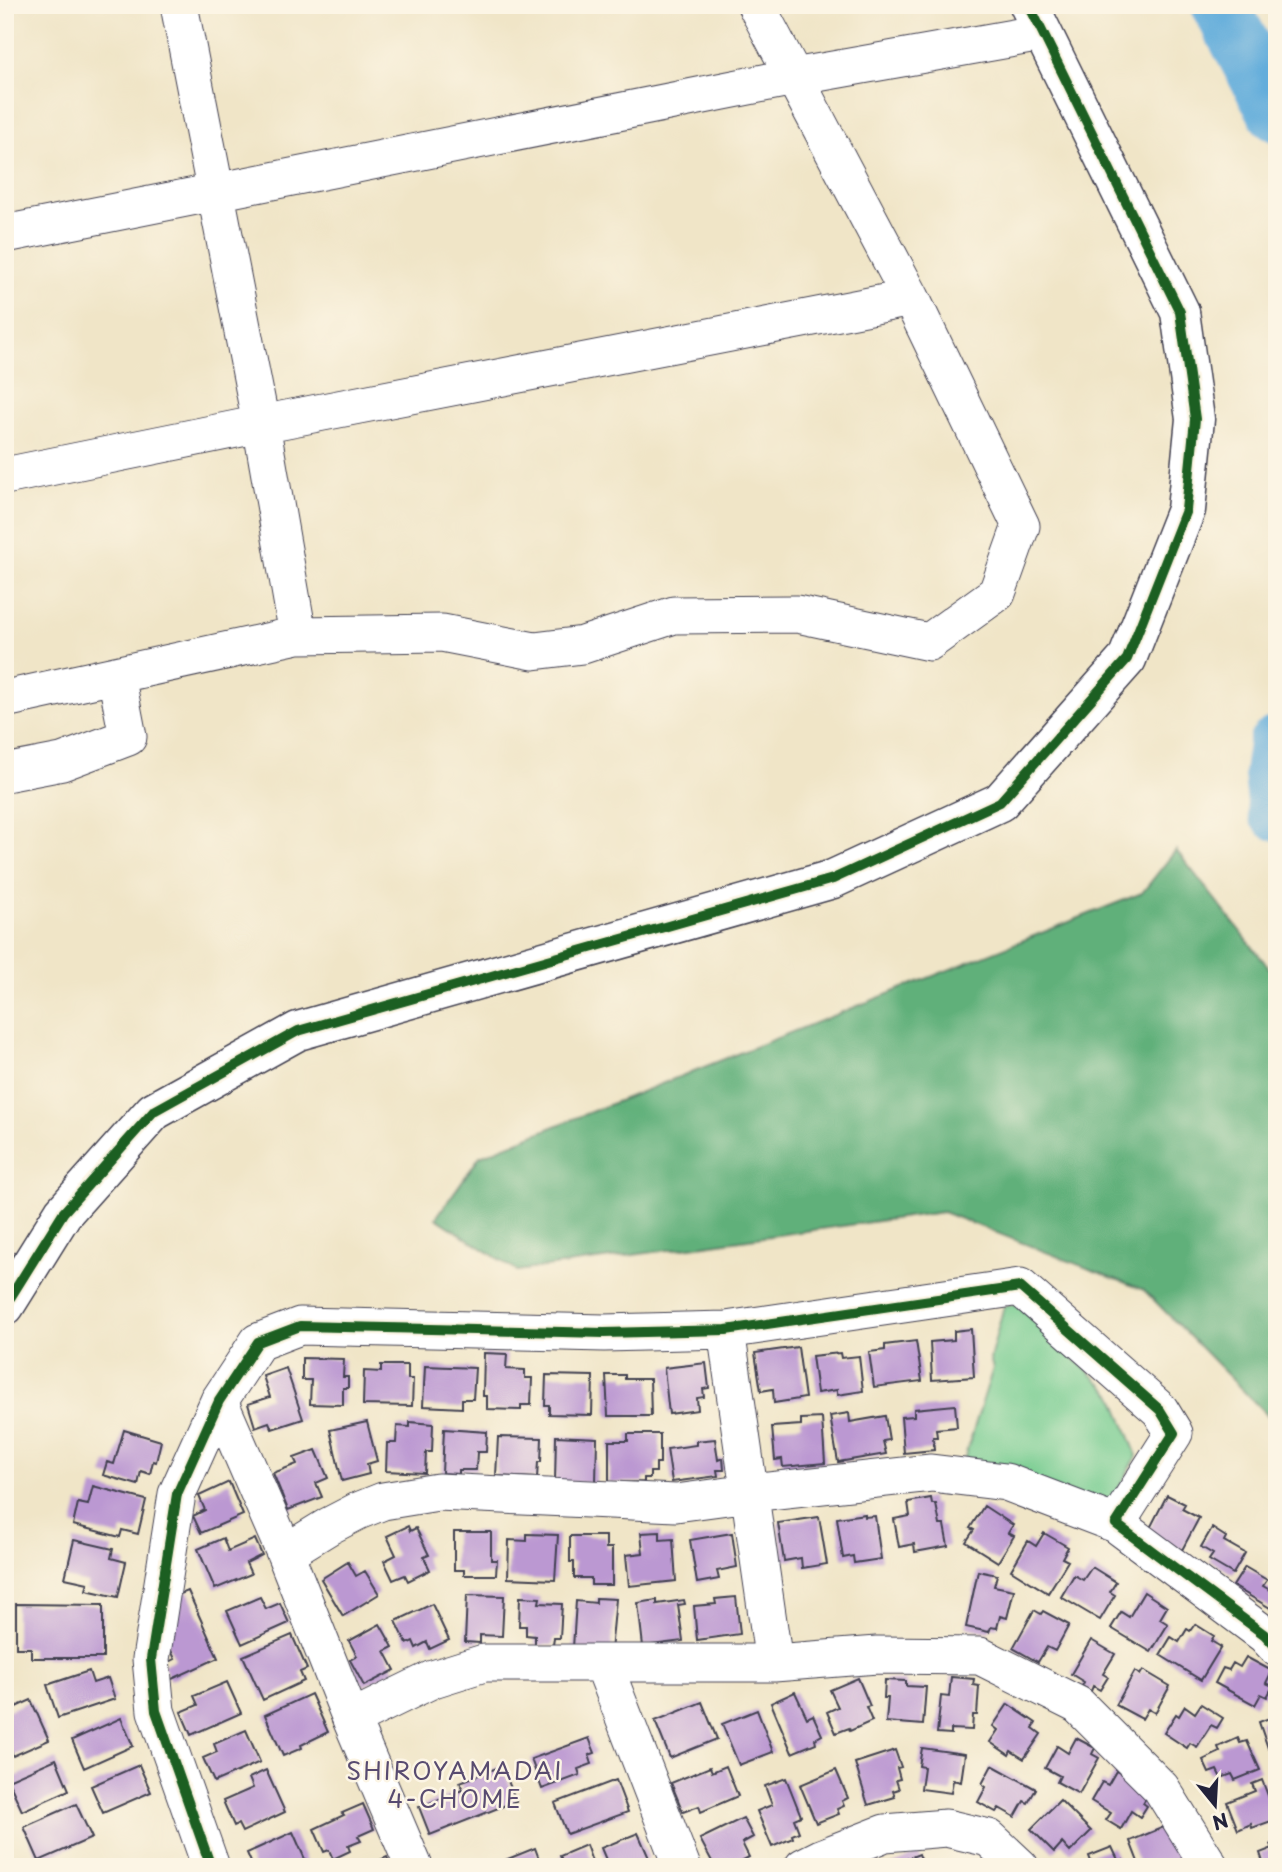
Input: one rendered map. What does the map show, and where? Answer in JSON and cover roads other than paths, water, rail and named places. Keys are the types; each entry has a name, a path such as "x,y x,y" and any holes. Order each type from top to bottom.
{"street":[{"path":"178,5 261,424 298,635"},
{"path":"5,699 298,635 442,633 534,651 583,645 674,615 797,614 929,642 998,593 1021,526 911,298 756,5"},
{"path":"5,234 794,77 1036,19 1180,312 1195,419 1186,510 1127,659 1000,802 833,879 298,1031 154,1111 63,1213 5,1306"},
{"path":"5,476 911,298"},
{"path":"5,772 62,762 128,737 116,676"},
{"path":"211,1867 156,1711 152,1659 177,1494 219,1401 258,1342 300,1326 604,1332 726,1330 1020,1287 1160,1410 1174,1433 1116,1524"},
{"path":"726,1330 774,1663"},
{"path":"219,1401 285,1553 414,1867"},
{"path":"285,1553 329,1526 383,1501 438,1492 676,1503 931,1473 1006,1482 1116,1524 1265,1635 1277,1648"},
{"path":"351,1719 433,1679 484,1663 774,1663 877,1655 980,1656 1078,1705 1161,1788 1210,1867"},
{"path":"603,1663 682,1867"},
{"path":"816,1864 885,1833 946,1828 989,1838 1020,1867"}],"waterway":[{"path":"1220,5 1277,113"},
{"path":"1277,745 1273,774 1277,812"}],"district":[{"name":"SHIROYAMADAI 4-CHOME","path":"455,1784"}]}
